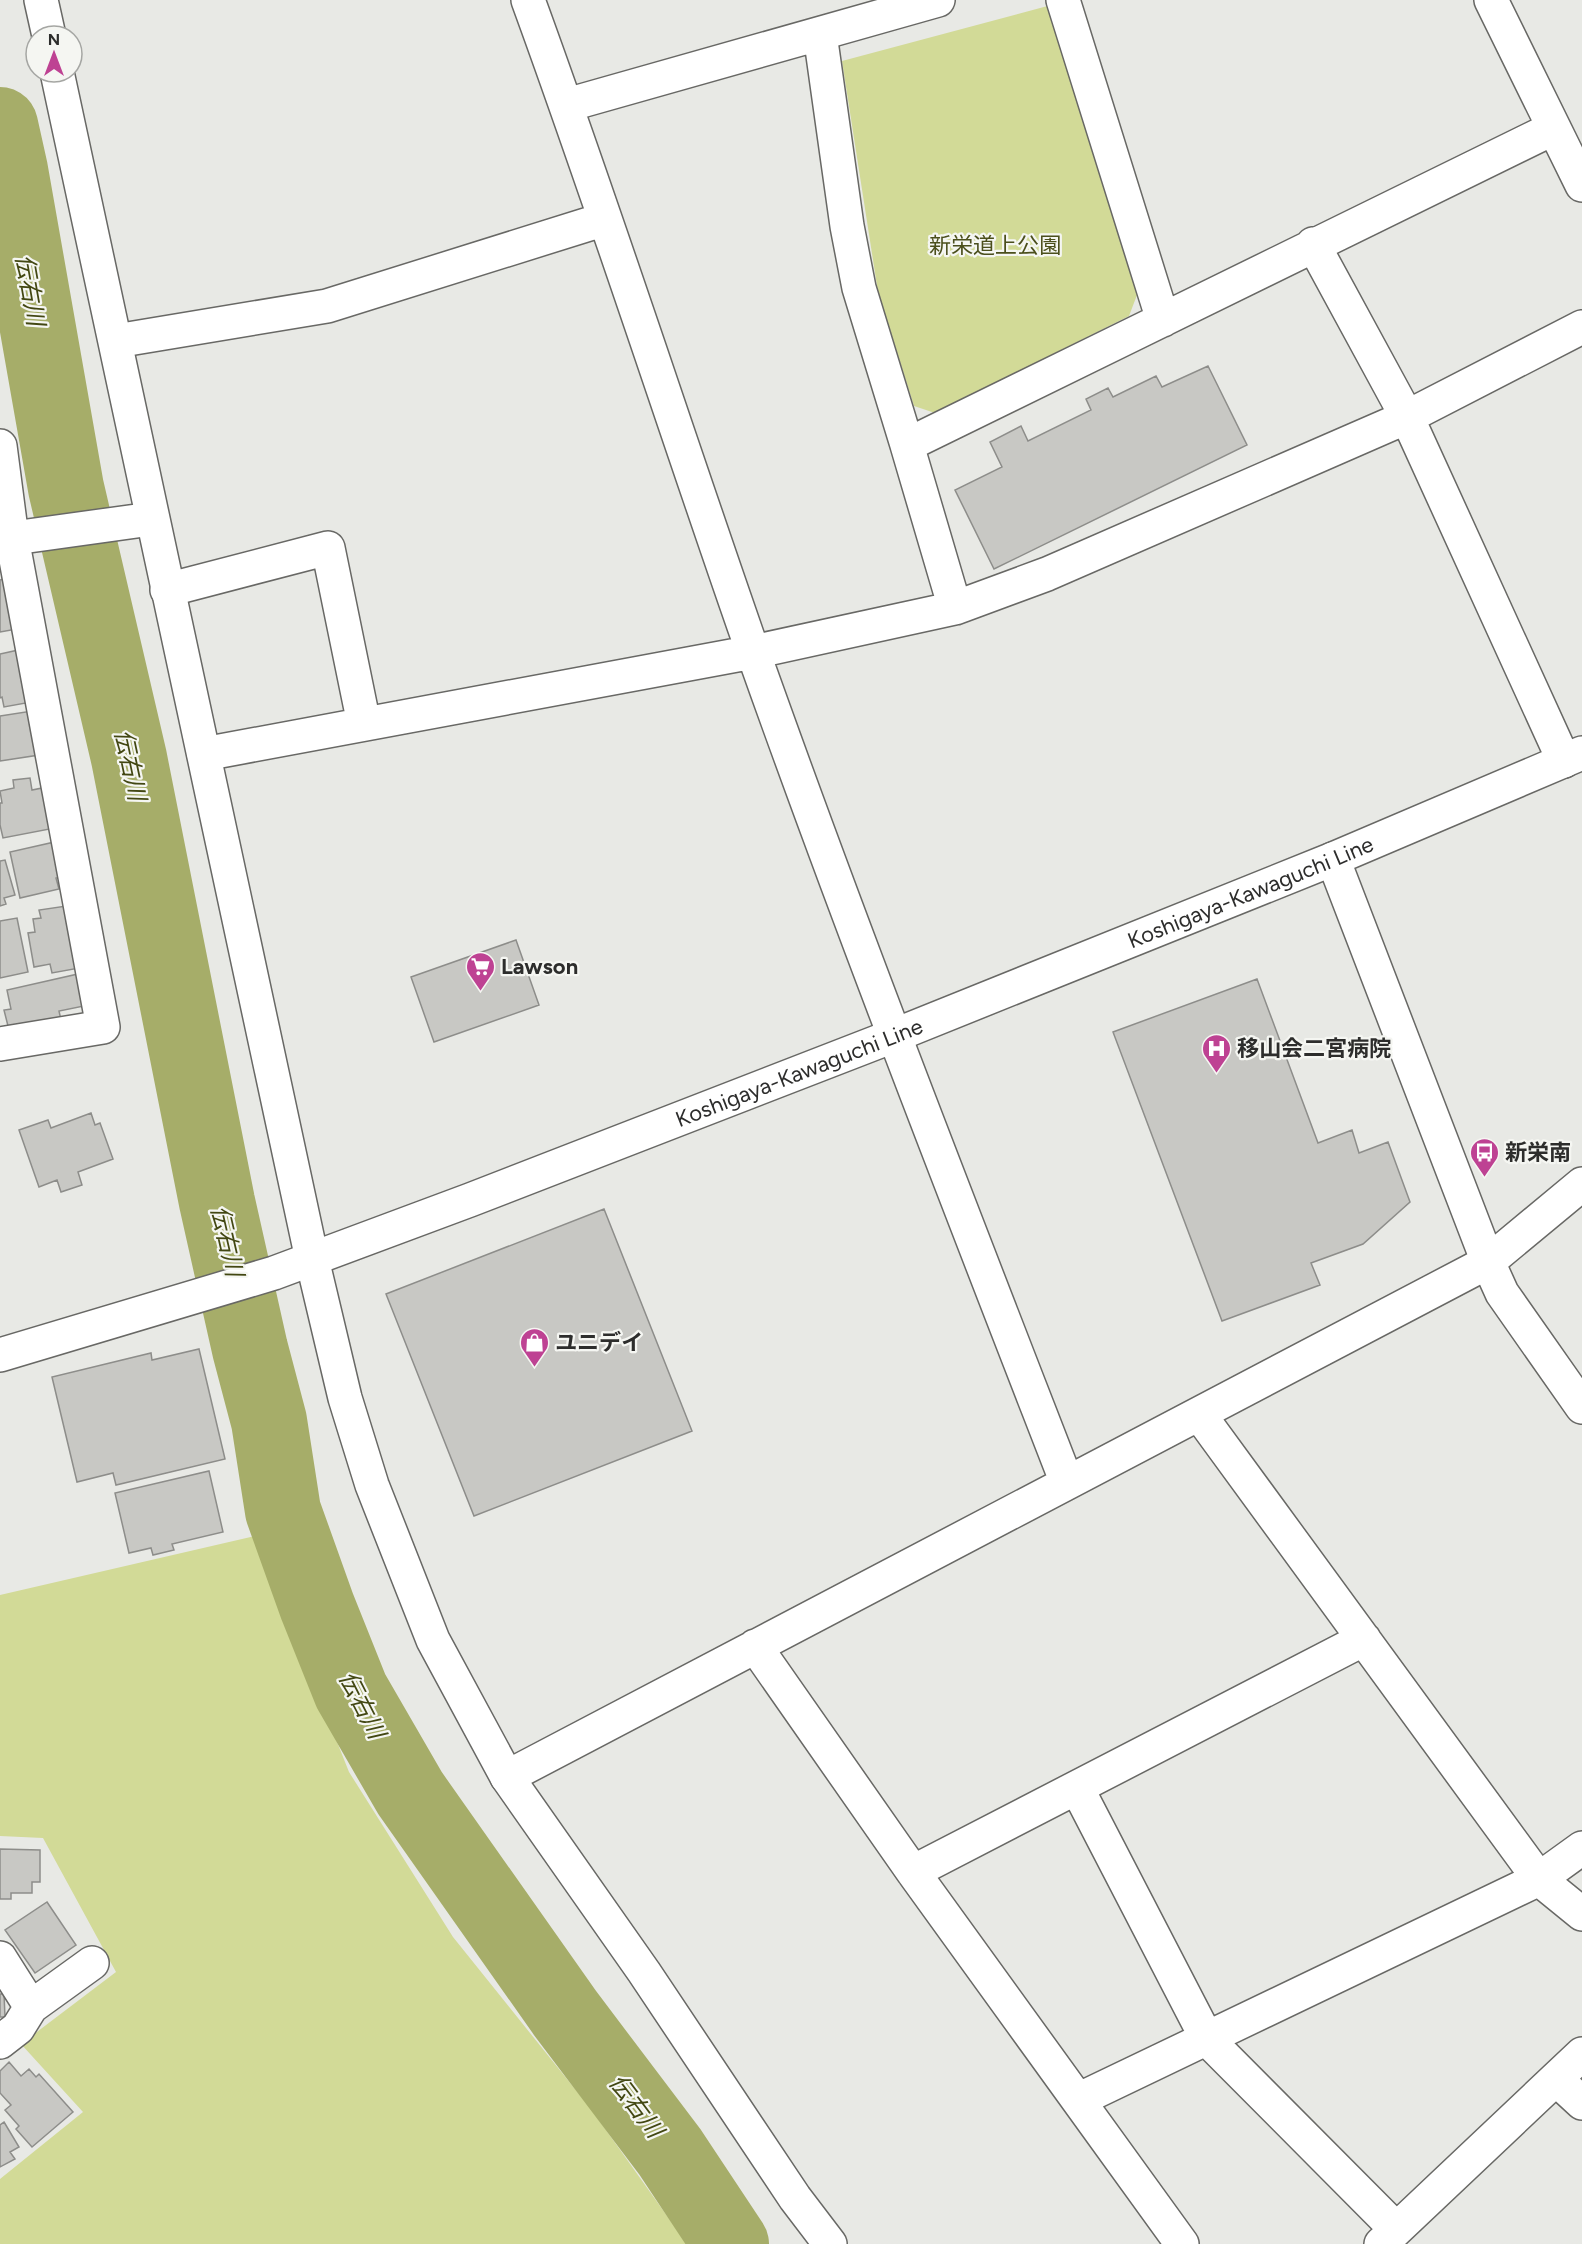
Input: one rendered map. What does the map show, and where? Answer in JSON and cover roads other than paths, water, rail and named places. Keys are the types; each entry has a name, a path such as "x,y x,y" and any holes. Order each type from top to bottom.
{"street":[{"path":"41,0 46,24"},
{"path":"528,0 567,105 753,652 893,1036 1067,1483"},
{"path":"567,105 938,0"},
{"path":"1063,0 1163,320"},
{"path":"1491,0 1582,185"},
{"path":"820,34 847,226 859,288 955,608"},
{"path":"60,84 116,341 140,520 167,590 312,1259 345,1398 376,1496 433,1640 507,1777 644,1972 795,2198 830,2244"},
{"path":"907,445 1313,244 1554,128"},
{"path":"116,341 327,306 605,219"},
{"path":"1313,244 1407,417 1573,757"},
{"path":"204,754 753,652 955,608 1047,574 1407,417 1582,327"},
{"path":"0,446 103,1027 0,1044"},
{"path":"16,537 140,520"},
{"path":"167,590 328,548 364,724"},
{"name":"Koshigaya-Kawaguchi Line","path":"0,1355 274,1273 652,1130 1333,859 1573,757"},
{"path":"1333,859 1502,1293 1582,1407"},
{"path":"507,1777 1488,1262 1582,1184"},
{"path":"1199,1414 1539,1879 1582,1914"},
{"path":"913,1872 1364,1639"},
{"path":"756,1646 913,1872 1182,2244"},
{"path":"1077,1788 1207,2039 1389,2236 1582,2054"},
{"path":"1078,2100 1539,1879 1582,1848"},
{"path":"0,1958 31,2007"},
{"path":"0,2042 18,2028 31,2007 92,1963"},
{"path":"1556,2079 1582,2103"}],"waterway":[{"name":"伝右川","path":"0,125 66,488 129,758 217,1202 250,1349 269,1421 283,1511 351,1691 410,1793 565,2013 670,2152 731,2244"}],"place":[{"name":"Lawson","path":"480,992"},
{"name":"移山会二宮病院","path":"1216,1074"},
{"name":"新栄南","path":"1484,1178"},
{"name":"ユニデイ","path":"534,1368"}],"park label":[{"name":"新栄道上公園","path":"995,245"}]}
